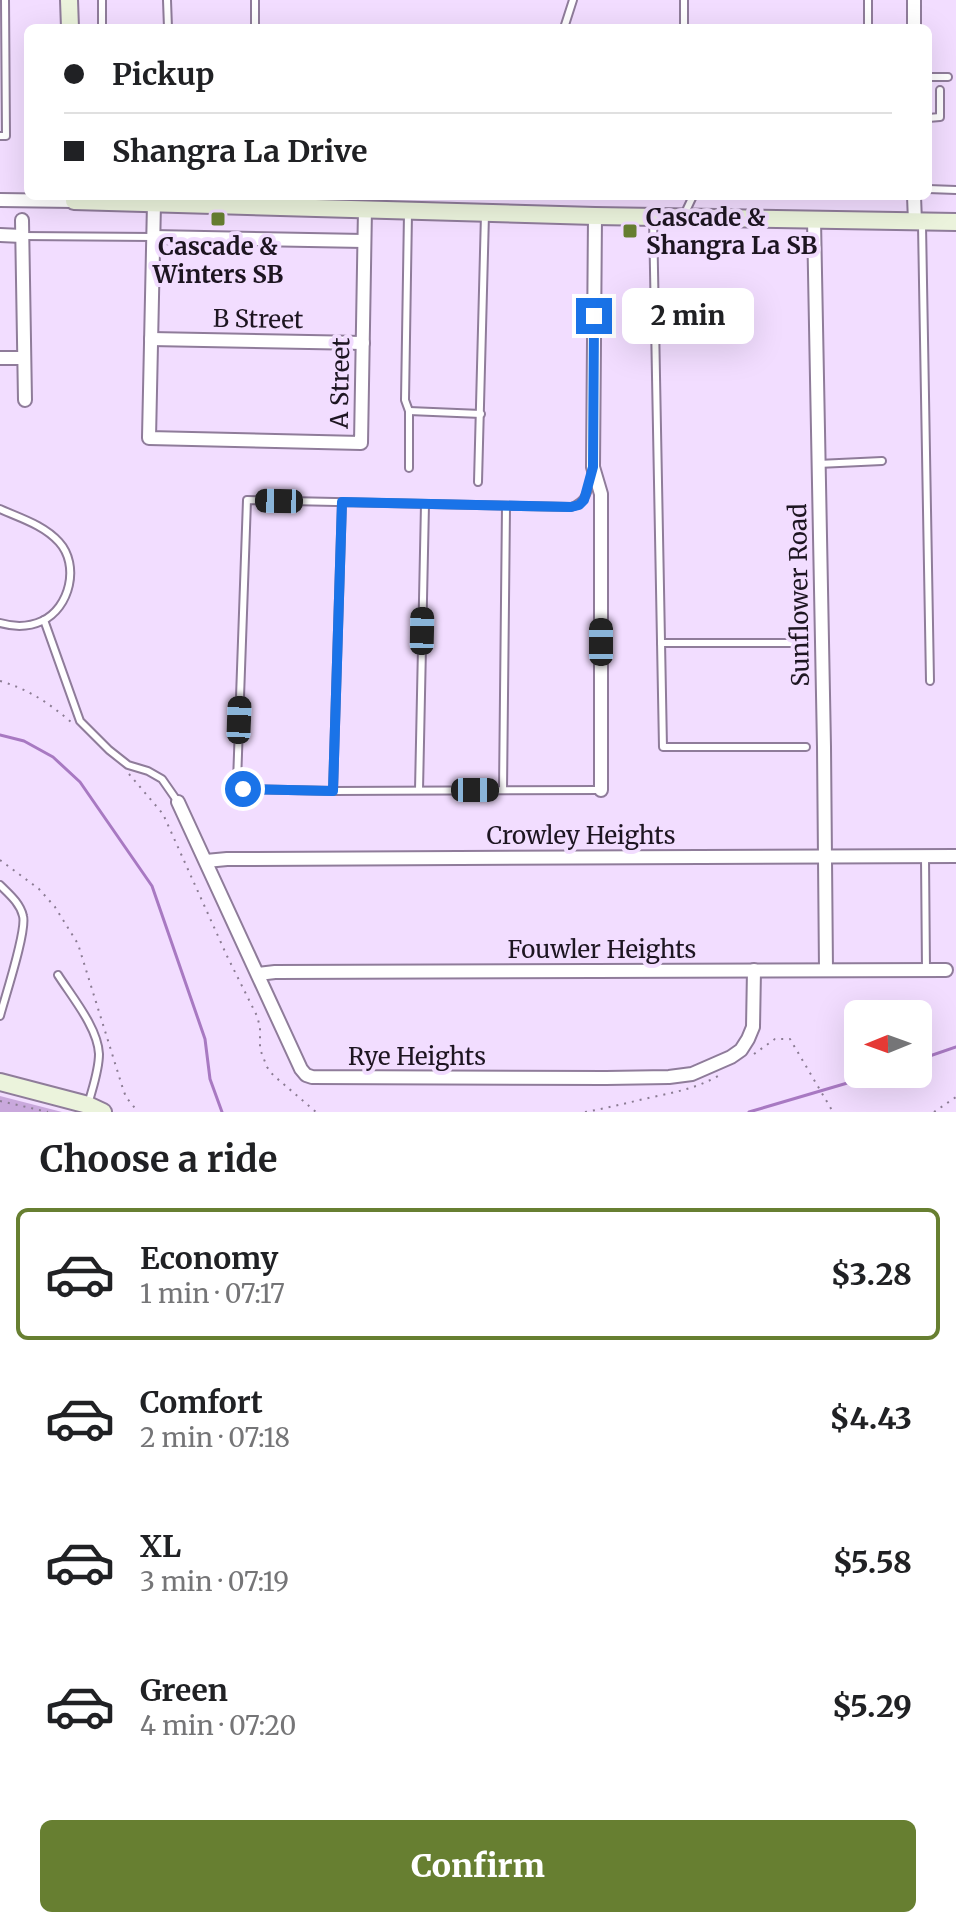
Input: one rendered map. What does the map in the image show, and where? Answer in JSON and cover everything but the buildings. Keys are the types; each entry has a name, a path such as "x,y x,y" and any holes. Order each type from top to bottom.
{"street":[{"path":"69,0 70,24"},
{"path":"914,0 914,24"},
{"path":"0,200 24,200"},
{"path":"21,200 25,400"},
{"path":"106,200 365,209 414,206 485,213 595,216 956,222"},
{"path":"915,200 919,222"},
{"path":"151,339 154,203"},
{"name":"A Street","path":"151,339 149,438 361,443 365,209"},
{"path":"595,216 593,467 601,494 601,790"},
{"name":"Sunflower Road","path":"814,220 826,970"},
{"path":"0,235 22,236"},
{"path":"153,237 364,241"},
{"name":"B Street","path":"151,339 363,343"},
{"path":"0,358 24,358"},
{"name":"Rye Heights","path":"178,802 301,1069 312,1077 606,1078 692,1074 741,1050 753,1027 754,970"},
{"name":"Crowley Heights","path":"206,861 956,856"},
{"name":"Fouwler Heights","path":"258,974 946,970"},
{"path":"0,1082 96,1109"}],"lane":[{"path":"0,136 6,136 5,0"},
{"path":"102,0 102,24"},
{"path":"167,0 168,24"},
{"path":"255,0 255,24"},
{"path":"565,24 573,0"},
{"path":"684,0 684,24"},
{"path":"868,0 868,24"},
{"path":"932,77 948,77"},
{"path":"932,118 940,117 940,90"},
{"path":"932,189 956,190"},
{"path":"683,217 691,200"},
{"path":"409,468 409,411 405,400 414,206"},
{"path":"478,482 485,213"},
{"path":"653,217 663,747 806,747"},
{"path":"919,222 930,681"},
{"path":"22,236 153,237"},
{"path":"409,411 481,414"},
{"path":"818,464 882,461"},
{"path":"593,467 584,500 571,507 247,500 237,782 243,789 333,791 601,790"},
{"path":"333,791 342,502"},
{"path":"419,790 425,504"},
{"path":"503,790 506,507"},
{"path":"0,509 45,529 68,556 71,573 67,593 57,610 44,620 27,626 0,623"},
{"path":"44,620 80,721 128,765 162,779 178,802"},
{"path":"661,643 806,643"},
{"path":"925,856 926,970"},
{"path":"0,885 17,902 24,918 0,1016"},
{"path":"58,975 88,1022 97,1043 96,1109"}],"path":[{"path":"0,681 17,685 46,701 80,730"},
{"path":"123,769 163,814 257,1016 260,1049 267,1067 316,1112"},
{"path":"0,860 39,889 55,907 78,944 123,1089 138,1112"},
{"path":"793,1043 833,1112"},
{"path":"934,1112 956,1097"},
{"path":"0,1101 48,1112"}],"shaded area":[{"path":"0,1096 62,1112 0,1112"}],"waterway":[{"path":"0,735 24,741 53,757 80,782 152,886 205,1039 210,1079 222,1112"},
{"path":"932,1055 956,1047"},
{"path":"749,1112 844,1084"}],"place":[{"name":"Cascade & Winters SB","path":"218,219"},
{"name":"Cascade & Shangra La SB","path":"630,231"}],"route":[{"path":"243,789 333,791 342,502 571,507 584,500 593,467 594,316"}]}
